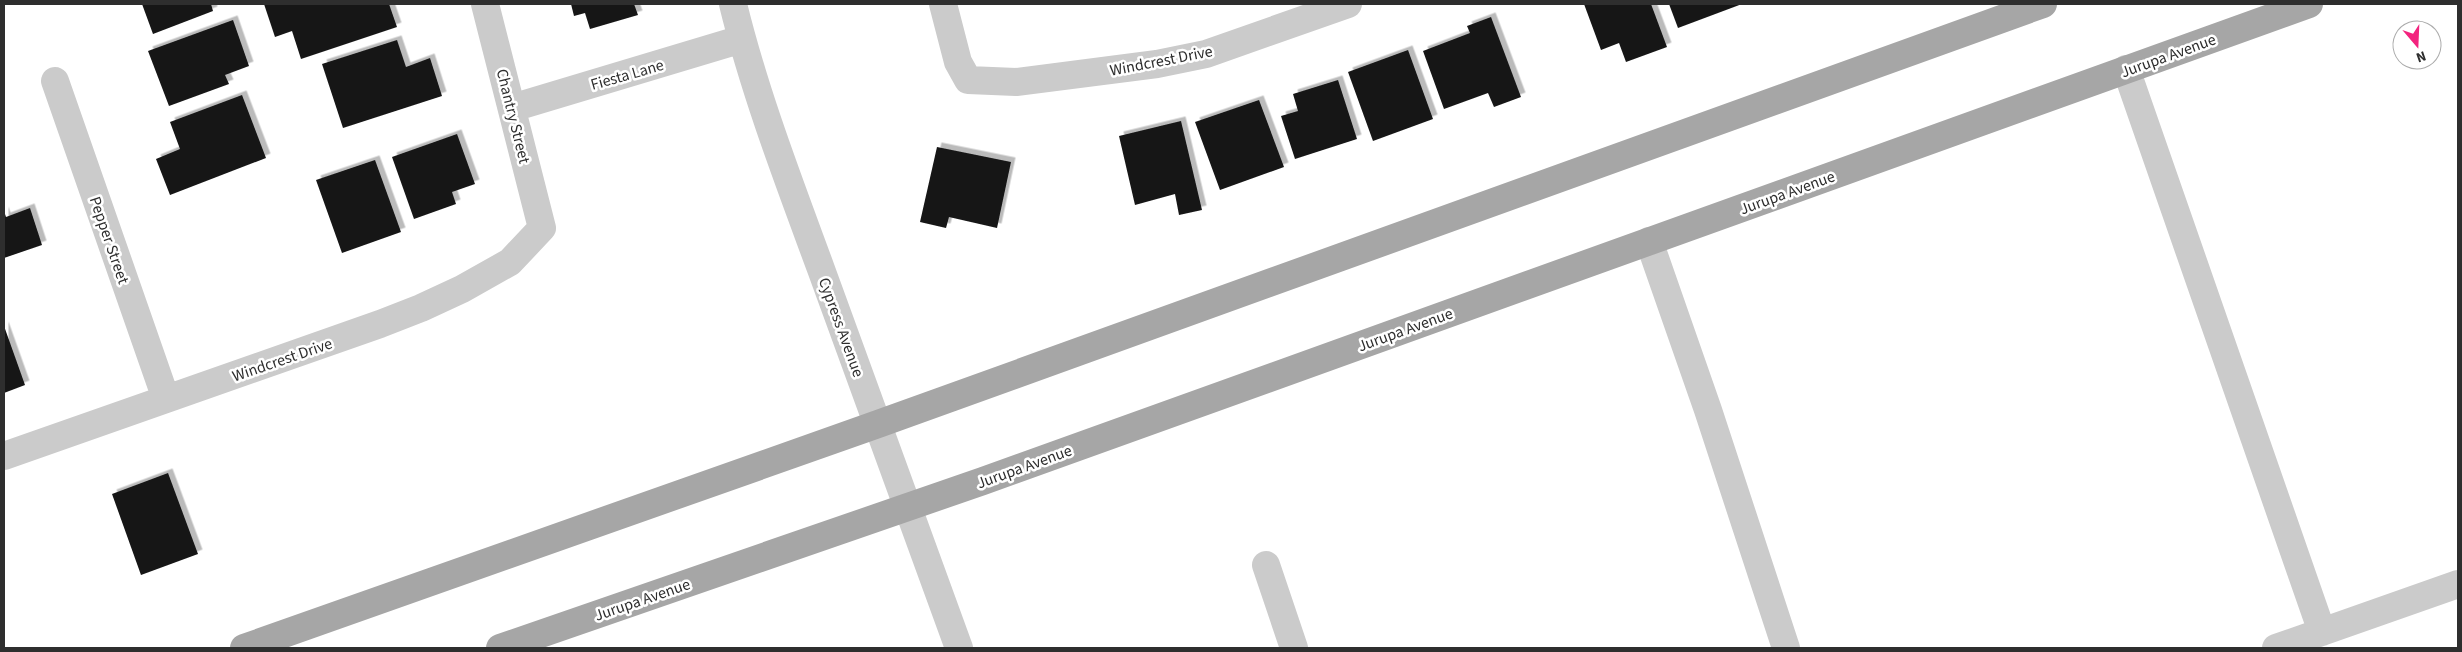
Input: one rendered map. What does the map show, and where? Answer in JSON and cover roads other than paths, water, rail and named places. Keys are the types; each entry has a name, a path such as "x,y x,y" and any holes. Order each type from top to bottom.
{"main road":[{"path":"244,648 878,424 2043,4"},
{"name":"Jurupa Avenue","path":"500,648 910,506 2309,4"}],"street":[{"name":"Chantry Street","path":"485,4 542,228"},
{"name":"Cypress Avenue","path":"733,4 742,39 790,183 910,506 959,648"},
{"name":"Windcrest Drive","path":"943,4 958,62 968,80 1016,82 1157,64 1206,54 1293,13 1348,4"},
{"name":"Fiesta Lane","path":"512,108 742,39"},
{"path":"2126,69 2322,632"},
{"name":"Pepper Street","path":"55,81 166,399"},
{"name":"Windcrest Drive","path":"4,456 380,324 462,289 510,262 542,228"},
{"path":"1649,241 1708,410 1786,648"},
{"path":"1266,565 1294,648"},
{"path":"2276,648 2458,584"}]}
